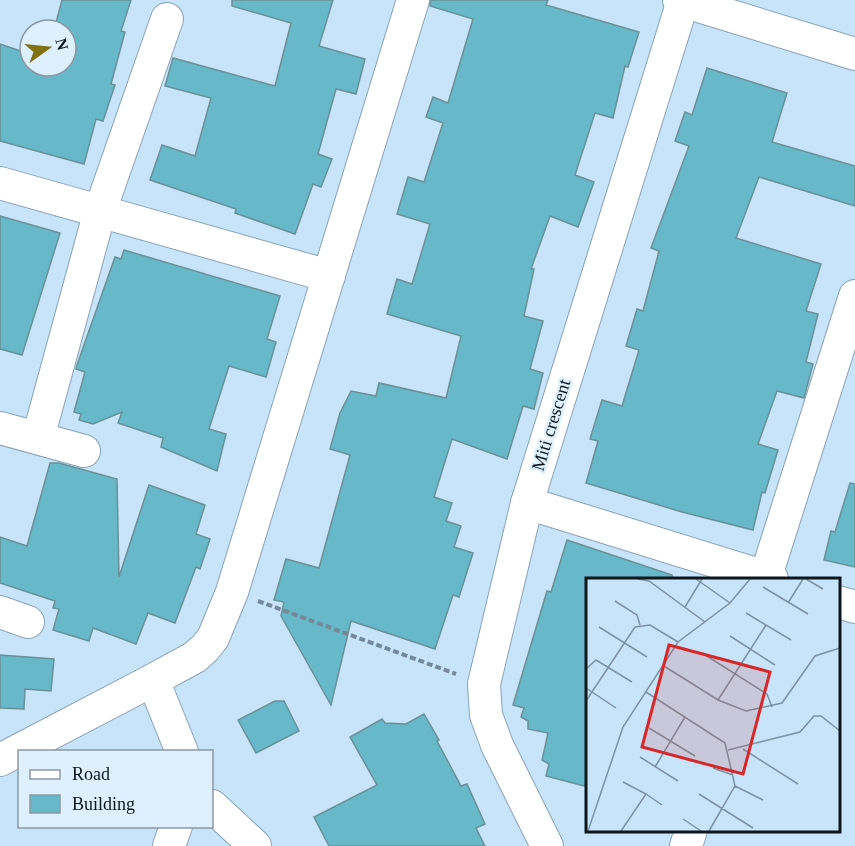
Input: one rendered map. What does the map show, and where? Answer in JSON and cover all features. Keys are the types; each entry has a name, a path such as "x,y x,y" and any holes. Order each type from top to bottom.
{"street":[{"path":"19,750 195,657 213,638 232,592 413,0"},
{"path":"681,1 855,54"},
{"name":"Miti crescent","path":"547,846 497,745 486,715 484,684 527,503 681,1"},
{"path":"38,438 100,211 167,19"},
{"path":"0,183 329,276"},
{"path":"527,503 767,578 855,296"},
{"path":"0,428 84,451"},
{"path":"840,603 855,608"},
{"path":"153,680 181,750"},
{"path":"0,760 18,751"},
{"path":"213,807 255,846"},
{"path":"169,846 175,828"},
{"path":"686,846 691,831"}],"path":[{"path":"232,592 484,684"}],"building":[{"path":"62,0 131,0 121,31 125,32 111,84 115,85 103,121 96,119 84,164 0,141 0,44 18,50 18,78 78,78 78,18 57,18"},
{"path":"232,0 333,0 319,46 365,59 356,94 336,89 318,154 332,159 321,187 313,184 295,234 235,213 236,209 150,180 162,145 195,156 211,98 165,86 173,58 275,86 291,23 232,6"},
{"path":"430,0 548,0 546,5 639,32 628,67 625,66 613,118 595,113 575,175 594,182 578,227 550,216 531,269 534,269 524,316 543,321 530,369 543,373 534,409 523,406 507,459 452,439 434,497 452,503 446,521 461,526 454,547 473,553 459,597 453,595 435,649 351,621 331,705 281,616 284,602 274,600 286,559 319,568 350,455 330,449 340,413 351,391 376,396 379,383 446,398 461,336 387,314 397,279 412,284 430,224 397,214 408,177 424,182 443,123 426,117 433,97 448,103 473,19 430,6"},
{"path":"707,68 787,93 772,142 855,166 855,206 759,177 736,238 821,264 806,311 818,314 806,362 813,364 804,398 777,391 758,444 778,450 765,493 762,492 753,530 682,512 586,483 598,441 590,439 602,400 622,406 639,350 626,346 637,309 643,311 659,251 651,248 689,146 675,141 685,112 692,115"},
{"path":"0,216 60,233 22,355 0,349"},
{"path":"124,250 280,296 267,339 276,342 266,377 229,366 209,429 226,434 217,471 161,447 163,438 118,423 122,412 93,424 79,420 81,414 74,412 85,372 76,369 77,365 115,257 121,259"},
{"path":"50,463 59,463 117,479 119,577 149,485 205,505 196,534 210,539 200,569 196,567 175,623 148,613 136,644 93,628 89,641 53,630 59,609 53,608 55,601 0,583 0,537 27,546"},
{"path":"850,483 855,484 855,567 824,560 831,531 835,532"},
{"path":"567,540 672,575 672,578 586,578 586,786 546,776 549,764 542,760 548,733 528,729 528,721 521,717 524,708 513,705 547,591 551,592"},
{"path":"0,655 54,659 51,691 25,689 24,709 0,708"},
{"path":"275,701 284,701 299,731 256,753 238,720"},
{"path":"424,714 461,786 467,784 485,824 476,828 485,846 329,846 314,817 377,785 350,737 382,719 385,723 406,724"}]}
